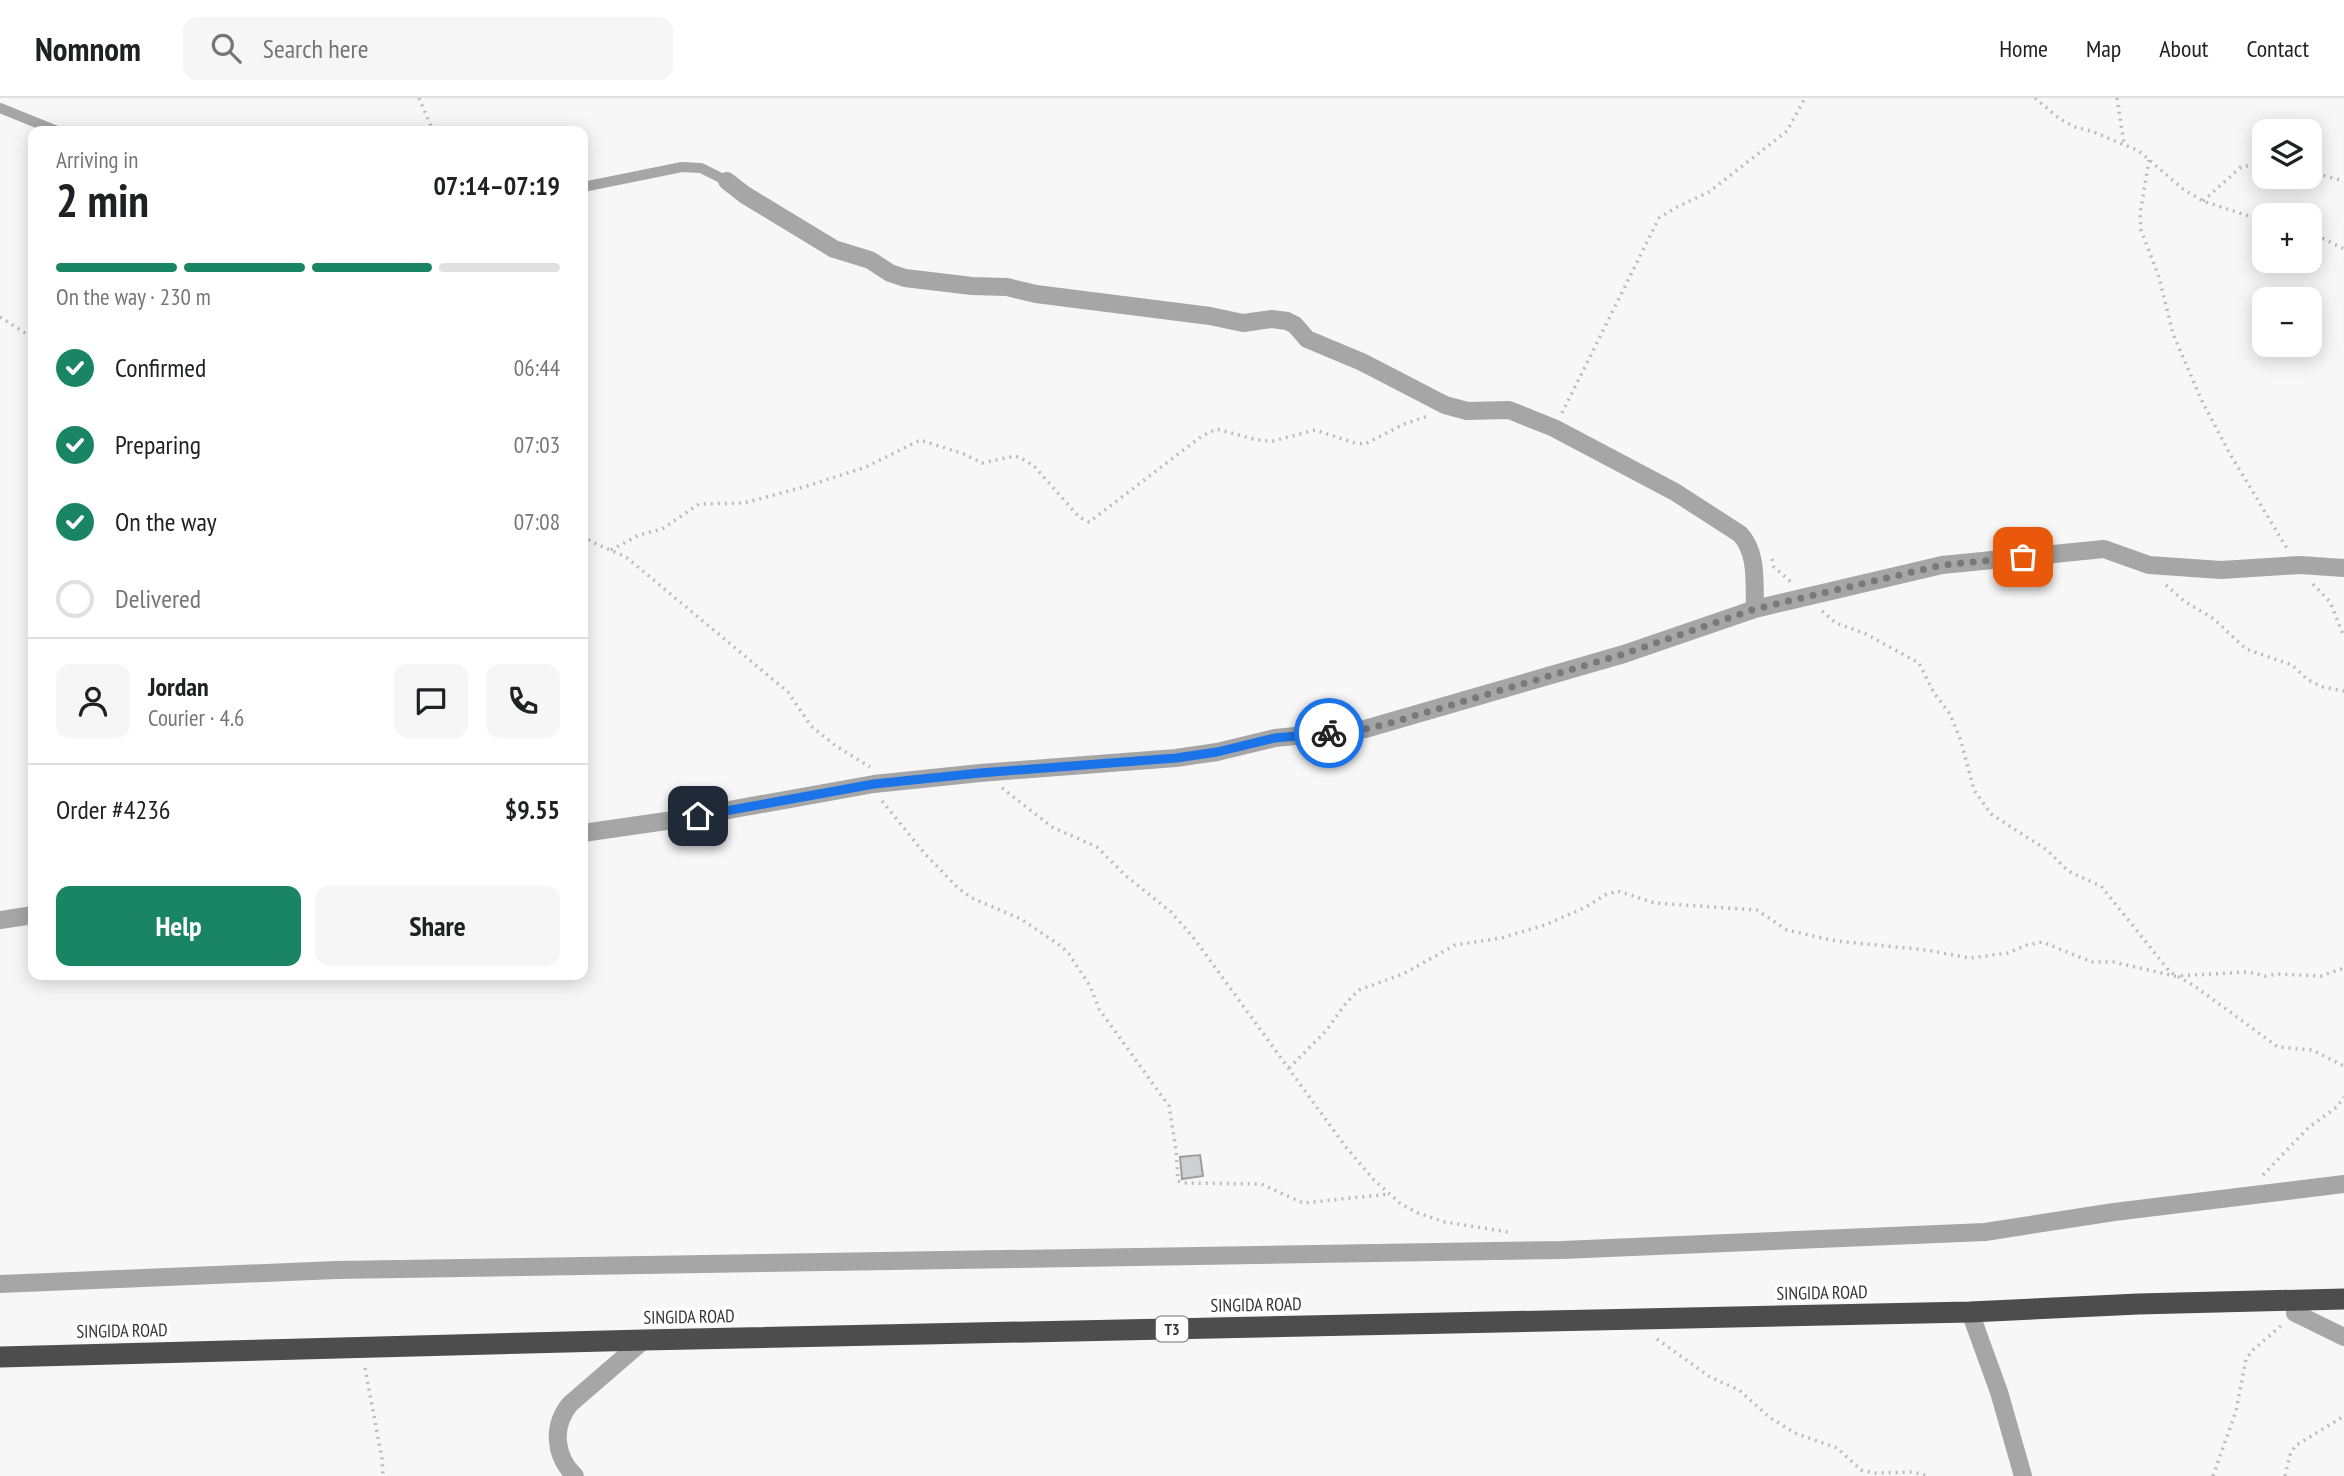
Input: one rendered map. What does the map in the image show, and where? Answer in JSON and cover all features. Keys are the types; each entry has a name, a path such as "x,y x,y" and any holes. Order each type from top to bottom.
{"highway":[{"name":"SINGIDA ROAD","path":"0,1357 644,1340 1970,1312 2138,1304 2344,1299"}],"street":[{"path":"727,181 745,195 835,249 870,260 897,276 972,286 1007,287 1036,294 1210,316 1243,323 1272,319 1287,321 1295,325 1307,339 1362,362 1457,409 1509,410 1554,428 1675,492 1741,534 1752,554 1755,609"},
{"path":"588,832 874,784 1176,758 1217,752 1275,738 1365,729 1624,654 1755,609 1942,565 2104,549 2149,565 2221,570 2300,565 2344,568"},
{"path":"0,920 28,916"},
{"path":"0,1284 336,1269 1576,1249 1985,1232 2114,1212 2344,1184"},
{"path":"1970,1312 1999,1392 2023,1476"},
{"path":"2295,1313 2344,1337"},
{"path":"575,1476 565,1463 558,1439 557,1430 562,1414 644,1340"}],"lane":[{"path":"0,108 45,126"},
{"path":"588,186 682,167 701,168 727,181"}],"path":[{"path":"419,98 431,126"},
{"path":"1554,428 1659,218 1709,191 1787,131 1805,98"},
{"path":"2035,98 2060,120 2139,151 2183,189 2203,201 2252,217"},
{"path":"2117,98 2124,145"},
{"path":"2150,160 2140,214 2141,230 2159,277 2173,334 2202,401 2230,454 2303,573 2330,601 2344,637"},
{"path":"2203,201 2241,167 2252,165"},
{"path":"2322,175 2344,181"},
{"path":"2322,238 2344,249"},
{"path":"0,317 28,335"},
{"path":"611,550 639,535 662,528 699,505 744,503 807,486 866,467 920,440 964,454 982,463 1014,456 1021,458 1034,466 1079,517 1089,522 1202,436 1217,429 1257,440 1273,441 1315,430 1365,444 1404,424 1457,409"},
{"path":"588,539 626,557 788,692 811,726 871,768 877,778 874,784 882,801 925,854 958,888 972,898 1021,919 1069,954 1090,986 1099,1009 1169,1106 1178,1181 1261,1184 1303,1203 1390,1194"},
{"path":"1770,555 1774,567 1836,622 1866,634 1919,663 1934,693 1950,714 1961,741 1974,790 1992,814 2047,850 2068,871 2101,886 2175,976 2248,972 2266,976 2321,976 2344,968"},
{"path":"2149,565 2174,594 2214,619 2246,649 2292,665 2308,680 2323,687 2344,691"},
{"path":"980,773 1052,827 1097,847 1125,875 1171,912 1193,937 1345,1146 1374,1180 1401,1204 1432,1219 1512,1233"},
{"path":"1289,1068 1326,1031 1359,990 1403,974 1455,946 1501,938 1545,925 1618,891 1654,903 1757,910 1787,930 1836,941 1926,950 1970,958 2008,953 2042,942 2092,962 2113,962 2175,976 2193,985 2278,1047 2312,1050 2344,1066"},
{"path":"2241,1197 2297,1139 2337,1107 2344,1097"},
{"path":"2213,1476 2236,1412 2246,1359 2295,1313"},
{"path":"1632,1320 1710,1377 1743,1393 1769,1417 1802,1437 1837,1448 1861,1470 1875,1473 1913,1472 1928,1476"},
{"path":"362,1348 383,1476"},
{"path":"2285,1476 2295,1446 2344,1416"}],"building":[{"path":"1200,1155 1203,1176 1182,1179 1180,1157"}],"way so far":[{"path":"1329,733 1390,723 1624,654 1755,609 1942,565 2023,557"}],"route":[{"path":"698,816 874,784 1176,758 1217,752 1256,741 1329,733"}]}
